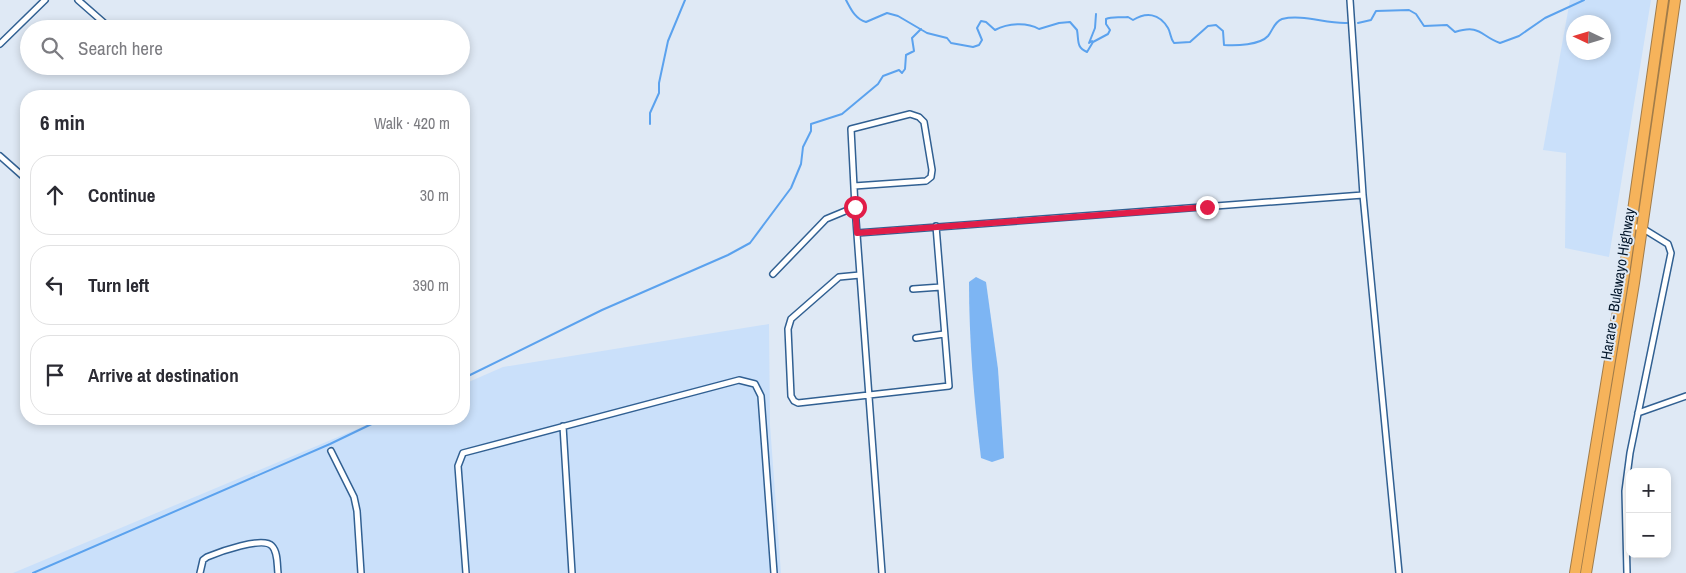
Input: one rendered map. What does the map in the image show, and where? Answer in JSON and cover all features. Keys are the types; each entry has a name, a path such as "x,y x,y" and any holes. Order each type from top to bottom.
{"highway":[{"name":"Harare - Bulawayo Highway","path":"1575,573 1631,226 1664,0"},
{"name":"Harare - Bulawayo Highway","path":"1586,573 1642,228 1675,0"}],"street":[{"path":"25,20 45,0"},
{"path":"78,0 101,20"},
{"path":"1350,0 1363,195 1399,573"},
{"path":"0,44 20,24"},
{"path":"854,186 926,181 931,177 932,170 924,122 919,117 910,114 888,118 851,130 855,207 868,395 882,573"},
{"path":"0,156 20,174"},
{"path":"857,233 1363,195"},
{"path":"773,274 826,219 855,207"},
{"path":"860,275 839,277 791,319 788,329 791,396 794,401 798,403 949,386 936,226"},
{"path":"1628,573 1625,492 1638,413 1670,253 1668,244 1642,228 1631,226"},
{"path":"912,289 941,287"},
{"path":"916,338 944,334"},
{"path":"466,573 458,466 463,453 739,380 755,384 760,396 774,573"},
{"path":"1638,413 1686,396"},
{"path":"563,426 572,573"},
{"path":"331,451 354,497 357,511 361,573"},
{"path":"200,573 203,560 207,557 258,542 267,542 276,552 278,573"}],"shaded area":[{"path":"1570,0 1651,0 1609,257 1565,248 1566,153 1543,150 1566,22 1566,60 1611,60 1611,15 1567,15"},
{"path":"976,277 986,282 998,369 1004,458 992,462 981,458 974,392 969,282"},
{"path":"769,324 770,425 781,573 13,573 367,425 470,425 470,381 503,367"}],"waterway":[{"path":"650,124 650,113 659,93 659,83 668,41 685,0"},
{"path":"846,0 856,16 862,21 866,22 887,13 898,16 927,33 947,38 951,43 973,47 979,45 982,40 977,28 981,21 986,22 995,30 1017,24 1029,25 1039,29 1070,22 1077,30 1081,48 1087,52 1093,42 1108,34 1110,30 1106,24 1106,19 1111,18 1128,17 1133,20 1138,17 1152,15 1161,19 1168,28 1174,43 1190,42 1208,26 1216,25 1223,31 1224,45 1247,44 1264,39 1277,22 1282,19 1306,18 1347,23"},
{"path":"1358,23 1371,20 1376,11 1409,10 1416,14 1424,26 1447,25 1455,32 1475,30 1500,43 1519,36 1545,18 1584,0"},
{"path":"1092,41 1089,43 1095,28 1096,14"},
{"path":"470,375 602,310 728,255 750,243 791,188 801,164 803,147 811,131 811,124 842,114 878,84 883,76 899,70 902,73 905,69 906,55 914,51 912,38 921,29"},
{"path":"33,573 370,425"}],"route":[{"path":"855,207 857,233 1207,207"}]}
